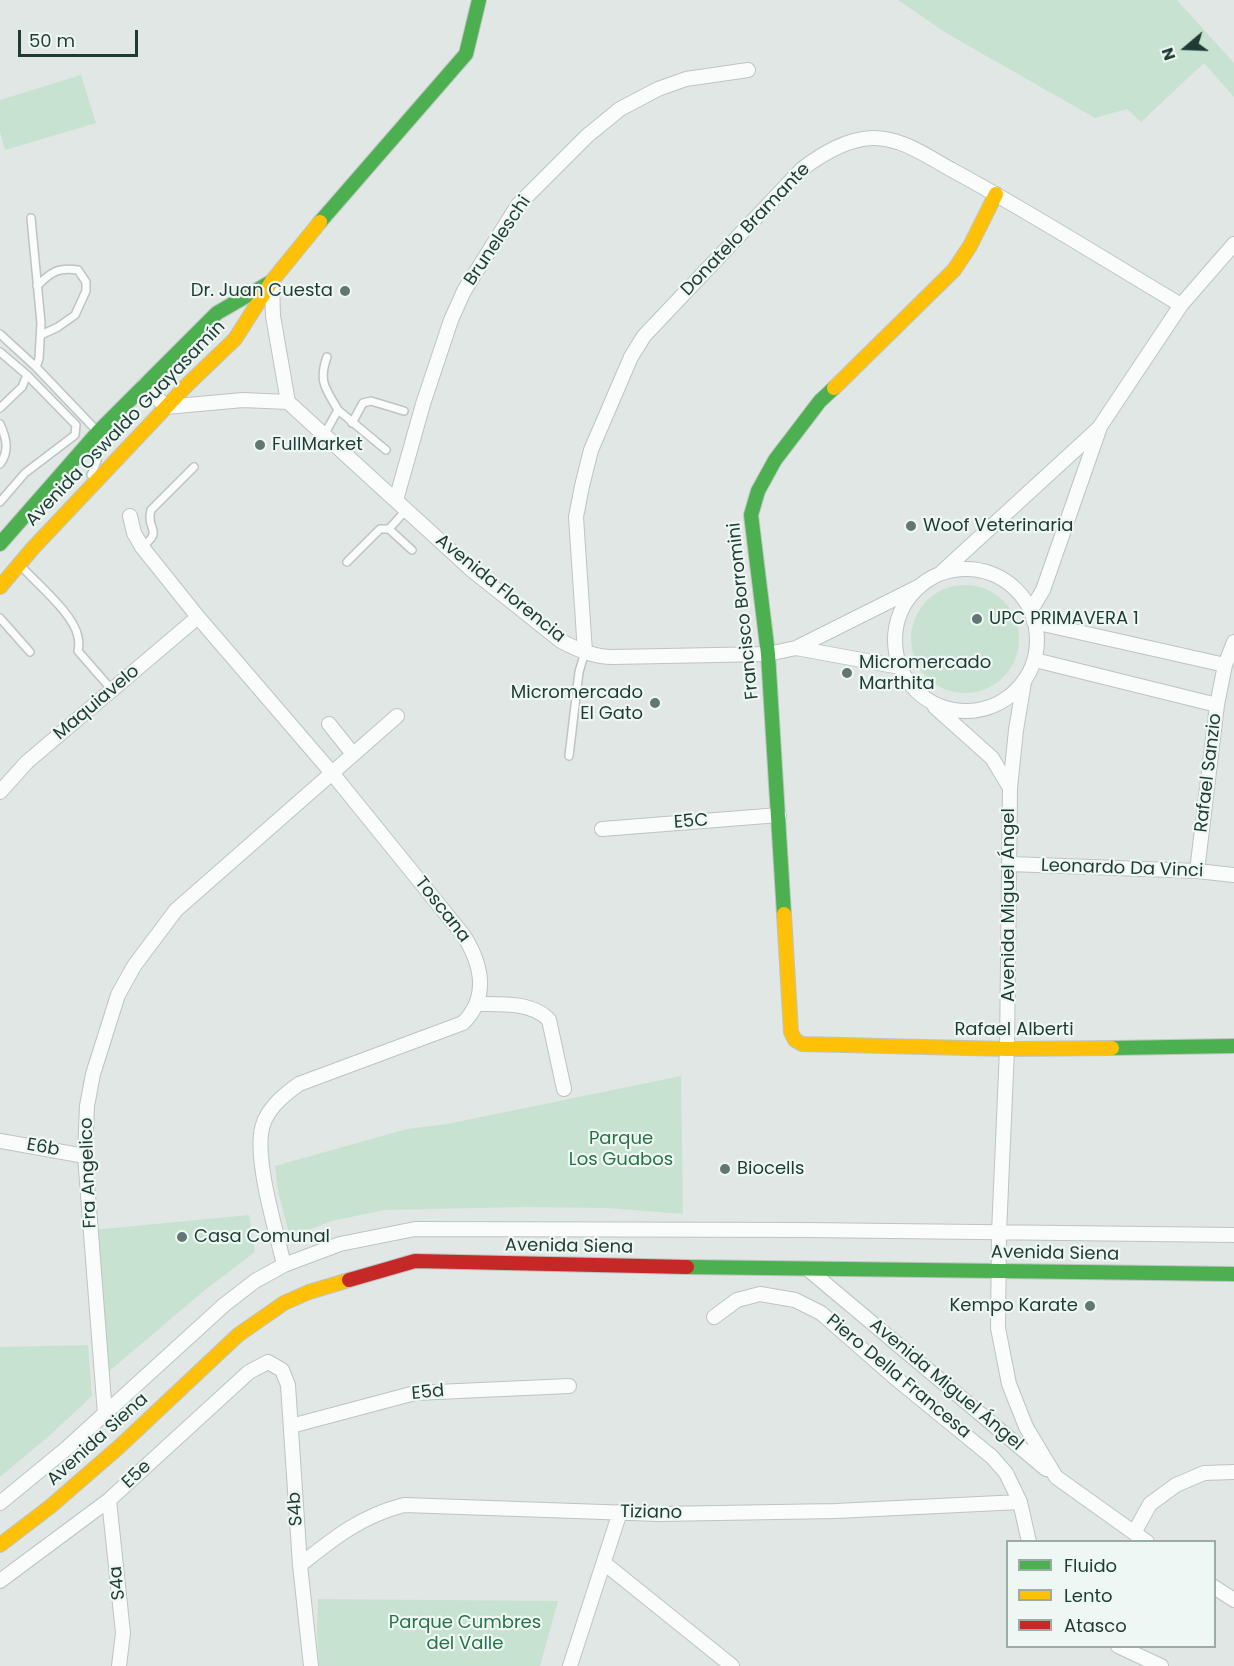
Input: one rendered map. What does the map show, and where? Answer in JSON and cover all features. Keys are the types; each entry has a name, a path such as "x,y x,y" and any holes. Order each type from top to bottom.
{"street":[{"name":"Avenida Oswaldo Guayasamín","path":"0,587 166,407 235,339 272,281 349,187 466,54 479,0"},
{"name":"Bruneleschi","path":"401,505 423,404 452,320 464,291 518,205 587,136 620,109 658,89 686,79 748,70"},
{"name":"Donatelo Bramante","path":"585,652 576,517 591,450 631,357 644,336 802,169 819,156 845,144 872,138 897,141 996,194 1181,305"},
{"name":"Francisco Borromini","path":"795,1040 791,1032 768,654 752,515 758,491 774,460 820,401 954,270 970,246 996,194"},
{"path":"941,573 961,569 983,570 1002,579 1019,592 1033,616 1037,636 1035,660 1030,673 1017,691 1001,703 983,710 964,712 945,708 927,700 911,686 900,667 895,646 897,624 904,604 918,587 941,573 1099,428 1181,305 1234,244"},
{"name":"Avenida Oswaldo Guayasamín","path":"0,544 98,432 217,313 272,281"},
{"path":"144,385 166,407 243,400 288,402 273,316 272,281"},
{"name":"Avenida Florencia","path":"288,402 491,585 561,642 598,657 768,654 796,648 918,587"},
{"path":"1033,616 1099,428"},
{"name":"Toscana","path":"130,516 134,533 142,547 198,617 332,773 464,936 474,952 478,968 481,985 477,1004"},
{"path":"1033,616 1224,665"},
{"name":"Maquiavelo","path":"0,792 27,762 198,617"},
{"name":"Rafael Sanzio","path":"1197,871 1217,705 1224,665 1234,642"},
{"name":"Avenida Florencia","path":"796,648 900,667"},
{"path":"1035,660 1217,705"},
{"name":"Avenida Miguel Ángel","path":"1024,682 1010,788 1007,1049 999,1233 998,1328 1009,1384 1026,1427 1056,1477"},
{"name":"Avenida Miguel Ángel","path":"927,700 992,758 1010,788"},
{"name":"Fra Angelico","path":"105,1414 85,1155 87,1106 93,1074 118,995 134,966 176,910 397,716"},
{"path":"329,724 353,754"},
{"name":"E5C","path":"602,828 779,815"},
{"name":"Leonardo Da Vinci","path":"1010,864 1197,871 1234,875"},
{"path":"284,1265 262,1165 261,1133 271,1109 284,1094 299,1084 463,1023 473,1013 477,1004 503,1004 543,1013 549,1020 564,1089"},
{"name":"Rafael Alberti","path":"795,1040 802,1044 1007,1049 1234,1046"},
{"name":"E6b","path":"0,1141 85,1155"},
{"name":"Avenida Siena","path":"0,1503 36,1475 224,1305 255,1281 284,1265 340,1244 415,1229 807,1230 1234,1235"},
{"name":"Avenida Siena","path":"0,1545 51,1506 120,1446 238,1335 285,1303 309,1292 416,1261 809,1270 1234,1274"},
{"name":"Avenida Miguel Ángel","path":"809,1270 1056,1477 1143,1540"},
{"name":"Piero Della Francesa","path":"714,1317 737,1300 760,1294 795,1300 821,1313 893,1377 992,1457 1006,1473 1020,1502 1029,1540"},
{"name":"S4b","path":"268,1362 282,1370 285,1377 291,1426 300,1565 311,1666"},
{"name":"E5e","path":"0,1581 109,1500 242,1378 268,1362"},
{"name":"E5d","path":"291,1426 415,1393 568,1386"},
{"path":"1134,1533 1150,1504 1176,1485 1204,1473 1234,1472"},
{"name":"S4a","path":"109,1500 123,1633 119,1666"},
{"name":"Tiziano","path":"300,1565 335,1536 362,1519 404,1504 659,1514 813,1511 1020,1502"},
{"path":"570,1666 621,1512"},
{"path":"604,1563 732,1666"},
{"path":"1216,1588 1234,1600"},
{"path":"1120,1648 1161,1666"}],"lane":[{"path":"32,218 41,335 36,367"},
{"path":"37,286 54,272 64,268 78,270 86,282 86,291 75,315 41,335"},
{"path":"0,334 36,367 98,432 100,446 98,460 81,497"},
{"path":"0,352 27,375 76,425 75,435 26,473 0,502"},
{"path":"327,357 321,375 322,382 338,410 386,450"},
{"path":"0,408 22,387 27,375"},
{"path":"352,423 363,403 367,401 404,411"},
{"path":"324,435 338,410"},
{"path":"0,424 6,437 7,448 0,464"},
{"path":"142,547 153,538 155,533 149,517 151,510 194,467"},
{"path":"389,529 401,505"},
{"path":"346,562 380,529 389,529 412,550"},
{"path":"19,564 74,624 79,637 78,651 112,690"},
{"path":"0,618 30,652"},
{"path":"570,756 579,672 585,652"}],"green space":[{"path":"898,0 1177,0 1234,63 1234,97 1204,63 1141,122 1127,109 1095,118 946,33"},
{"path":"81,75 96,123 5,150 0,132 0,100"},
{"path":"965,585 986,589 1003,601 1015,618 1019,639 1015,660 1003,677 986,689 965,693 944,689 927,677 915,660 911,639 915,618 927,601 944,589"},
{"name":"Parque Los Guabos","path":"681,1076 683,1214 608,1208 384,1210 332,1221 290,1237 278,1191 275,1166 407,1129 447,1124"},
{"path":"249,1215 255,1252 205,1290 107,1373 93,1230"},
{"path":"88,1345 92,1396 0,1477 0,1347"},
{"name":"Parque Cumbres del Valle","path":"318,1599 558,1601 540,1666 319,1666"}],"traffic: fast":[{"path":"320,222 466,54 479,0"},
{"path":"0,544 98,432 217,313 269,283"},
{"path":"784,914 768,654 751,515 758,491 775,460 820,401 834,388"},
{"path":"1112,1048 1234,1046"},
{"path":"687,1267 1234,1274"}],"traffic: slow":[{"path":"834,388 954,270 970,246 996,194"},
{"path":"0,587 33,548 188,384 235,339 272,281 320,222"},
{"path":"784,914 791,1032 795,1040 802,1044 1007,1049 1112,1048"},
{"path":"0,1545 51,1506 120,1446 238,1335 284,1303 309,1292 349,1280"}],"traffic: jam":[{"path":"349,1280 415,1261 687,1267"}],"place":[{"name":"Dr. Juan Cuesta","path":"345,291"},
{"name":"FullMarket","path":"260,445"},
{"name":"Woof Veterinaria","path":"911,526"},
{"name":"UPC PRIMAVERA 1","path":"977,619"},
{"name":"Micromercado Marthita","path":"847,673"},
{"name":"Micromercado El Gato","path":"655,703"},
{"name":"Biocells","path":"725,1169"},
{"name":"Casa Comunal","path":"182,1237"},
{"name":"Kempo Karate","path":"1090,1306"}]}
